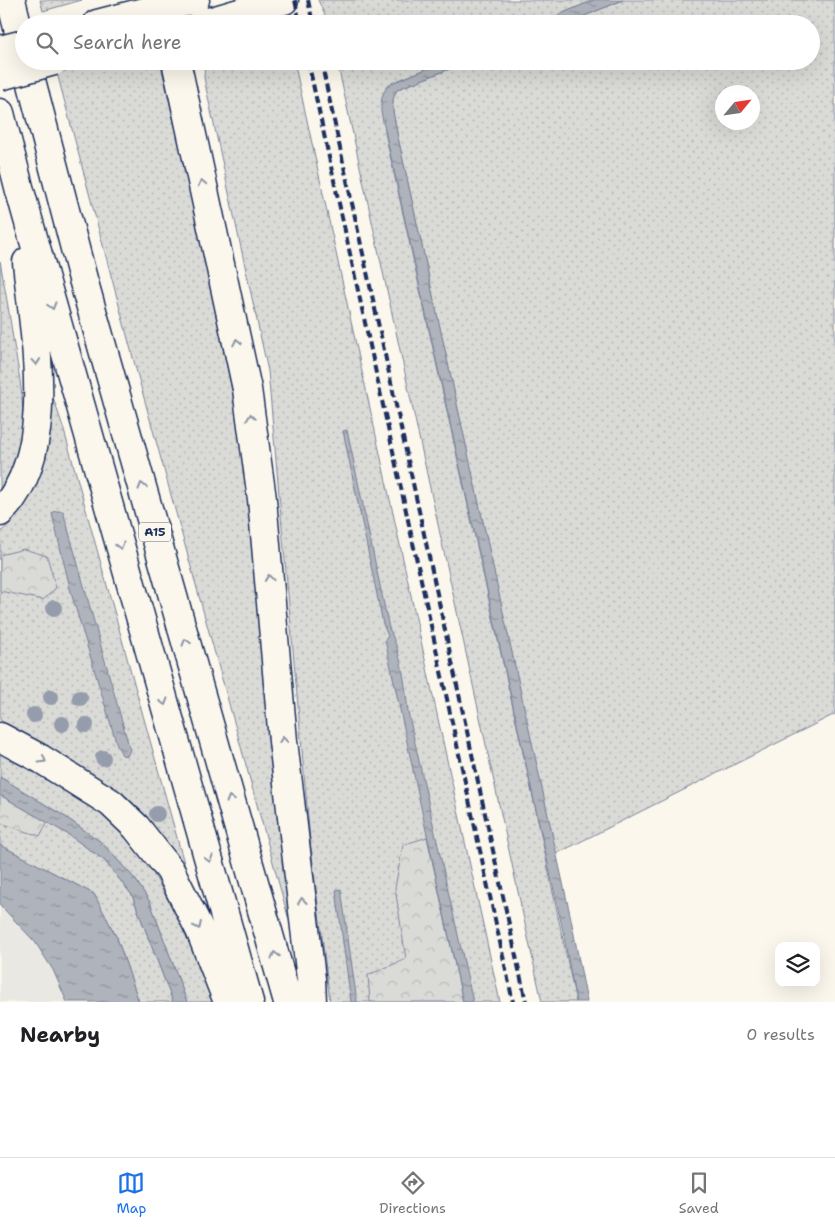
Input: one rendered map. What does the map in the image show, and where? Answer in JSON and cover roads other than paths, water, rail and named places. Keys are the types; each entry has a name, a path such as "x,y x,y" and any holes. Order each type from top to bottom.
{"main road":[{"path":"11,0 15,16"},
{"path":"140,15 195,0"},
{"path":"232,15 283,0"},
{"path":"0,50 15,46"},
{"path":"0,76 22,70"},
{"name":"A15","path":"28,70 83,279 288,1002"},
{"path":"178,70 247,389 262,499 283,742 311,979 312,1002"},
{"name":"A15","path":"0,113 20,191 249,1002"},
{"name":"A15","path":"0,512 21,483 31,461 37,432 37,368 20,191"},
{"path":"0,737 41,759 111,803 136,827 170,870 200,930 228,1002"}],"water":[{"path":"594,0 623,0 587,15 558,15"},
{"path":"424,70 447,70 398,89 393,99 394,116 571,919 587,1002 576,1002 563,931 381,112 384,93 392,83"},
{"path":"347,430 389,628 397,648 402,669 408,712 473,1002 463,1002 385,640 388,636 383,624 343,431"},
{"path":"55,511 63,511 130,750 127,756 122,755 117,745 72,596 52,514"},
{"path":"0,777 64,816 101,842 135,879 150,902 187,1002 173,1002 132,895 104,860 69,835 0,795"},
{"path":"0,845 94,894 117,938 139,1002 67,1002 53,970 35,942 0,905"},
{"path":"341,889 357,1002 351,1002 336,890"}],"railway":[{"path":"295,0 298,15"},
{"path":"308,0 311,15"},
{"path":"310,70 513,1002"},
{"path":"323,70 526,1002"}]}
